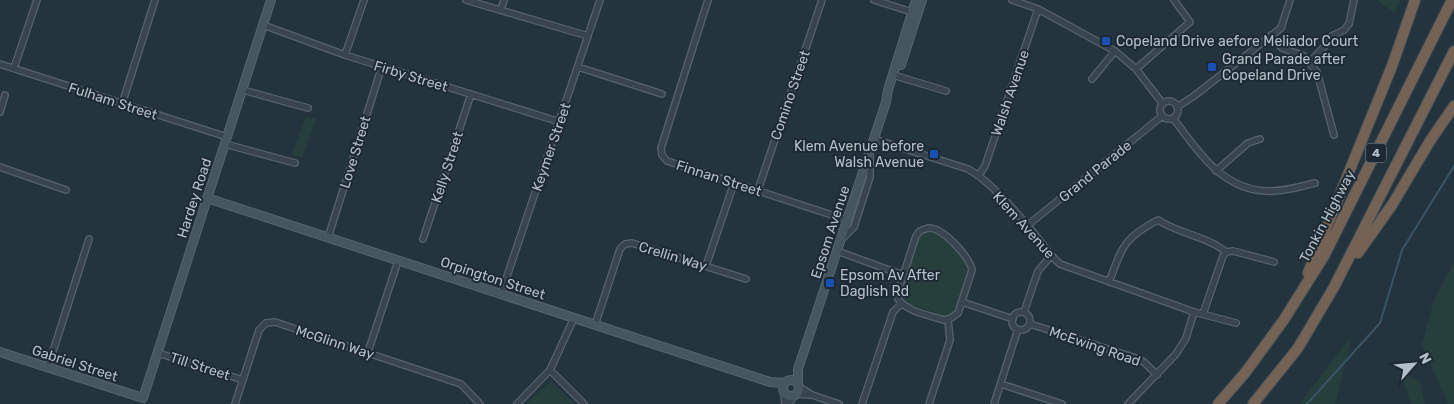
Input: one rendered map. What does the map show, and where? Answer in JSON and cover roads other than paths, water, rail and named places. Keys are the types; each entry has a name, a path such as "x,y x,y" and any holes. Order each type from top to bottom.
{"highway":[{"path":"1295,304 1389,74 1415,0"},
{"name":"Tonkin Highway","path":"1218,404 1265,347 1295,304 1324,256 1452,0"},
{"name":"4","path":"1253,404 1298,348 1334,287 1454,51"},
{"path":"1334,287 1392,205 1430,141 1454,106"}],"street":[{"path":"14,68 37,0"},
{"path":"122,104 155,0"},
{"name":"Hardey Road","path":"142,401 272,0"},
{"path":"344,55 364,0"},
{"path":"466,0 588,36"},
{"path":"501,10 504,0"},
{"name":"Keymer Street","path":"501,294 600,0"},
{"name":"Finnan Street","path":"708,0 661,148 662,155 667,161 848,220"},
{"name":"Comino Street","path":"758,190 822,0"},
{"path":"874,0 915,13"},
{"name":"Epsom Avenue","path":"915,13 916,0"},
{"name":"Epsom Avenue","path":"797,391 798,369 915,13 922,0"},
{"path":"1012,0 1038,9 1114,51 1136,68 1163,104"},
{"path":"1136,68 1190,22 1174,0"},
{"path":"1177,107 1194,96 1281,28 1290,0"},
{"path":"1310,62 1330,38 1344,30 1349,24 1354,0"},
{"name":"Walsh Avenue","path":"979,175 985,166 1038,9"},
{"name":"Firby Street","path":"264,25 344,55 560,122"},
{"path":"1271,35 1282,48 1304,56 1317,72 1334,135"},
{"path":"1092,78 1114,51"},
{"name":"Fulham Street","path":"0,64 294,163"},
{"name":"Love Street","path":"328,238 382,66"},
{"path":"578,67 662,94"},
{"path":"895,76 946,91"},
{"path":"242,90 308,108"},
{"name":"Kelly Street","path":"423,240 471,94"},
{"path":"0,112 5,95"},
{"path":"1170,102 1177,107 1177,114 1173,118 1169,119 1162,116 1160,109 1163,104 1170,102"},
{"name":"Grand Parade","path":"1028,225 1162,116"},
{"path":"1173,118 1204,159 1230,181 1246,188 1266,192 1287,190 1315,183"},
{"name":"Klem Avenue","path":"874,139 979,175 1028,225 1051,256 1060,264 1194,312 1236,323"},
{"path":"1216,171 1248,143 1260,139"},
{"path":"841,240 852,230 857,219 870,177 870,153"},
{"path":"0,167 66,190"},
{"path":"706,266 734,183"},
{"name":"Orpington Street","path":"207,198 785,387"},
{"path":"1109,282 1126,241 1146,226 1158,220 1168,227 1219,246 1226,252"},
{"path":"928,228 940,231 968,258 972,270 962,302 956,316 944,320 919,312 898,300 903,275 916,236 920,231 928,228"},
{"path":"48,367 89,239"},
{"name":"Crellin Way","path":"595,325 620,249 625,244 632,243 746,279"},
{"path":"837,251 903,275"},
{"path":"1203,314 1222,256 1226,252 1233,251 1274,262"},
{"path":"1024,312 1038,271 1051,256"},
{"path":"368,352 398,261"},
{"path":"962,302 1013,319"},
{"path":"862,404 893,312 902,304"},
{"path":"1018,329 1014,326 1013,319 1019,312 1024,312"},
{"path":"1018,329 1027,328 1030,324 1030,318 1024,312"},
{"path":"1128,404 1176,354 1186,338 1194,312"},
{"path":"517,404 550,370 574,318"},
{"path":"929,404 950,340 948,319"},
{"name":"McGlinn Way","path":"235,404 259,330 266,323 275,322 461,384 480,404"},
{"name":"McEwing Road","path":"1030,324 1139,359 1157,375"},
{"path":"994,404 1018,329"},
{"name":"Gabriel Street","path":"0,352 142,401"},
{"name":"Till Street","path":"158,352 242,380"},
{"name":"Epsom Avenue","path":"785,387 798,369"},
{"path":"550,370 584,404"},
{"path":"785,387 794,381 797,391 789,404"},
{"path":"1001,384 1062,404"},
{"path":"785,387 789,396 797,391 839,404"},
{"path":"785,387 785,404"}],"waterway":[{"path":"1307,404 1380,323 1402,250 1454,166"}],"place":[{"name":"Copeland Drive aefore Meliador Court","path":"1106,41"},
{"name":"Grand Parade after Copeland Drive","path":"1212,67"},
{"name":"Klem Avenue before Walsh Avenue","path":"934,154"},
{"name":"Epsom Av After Daglish Rd","path":"830,283"}]}
